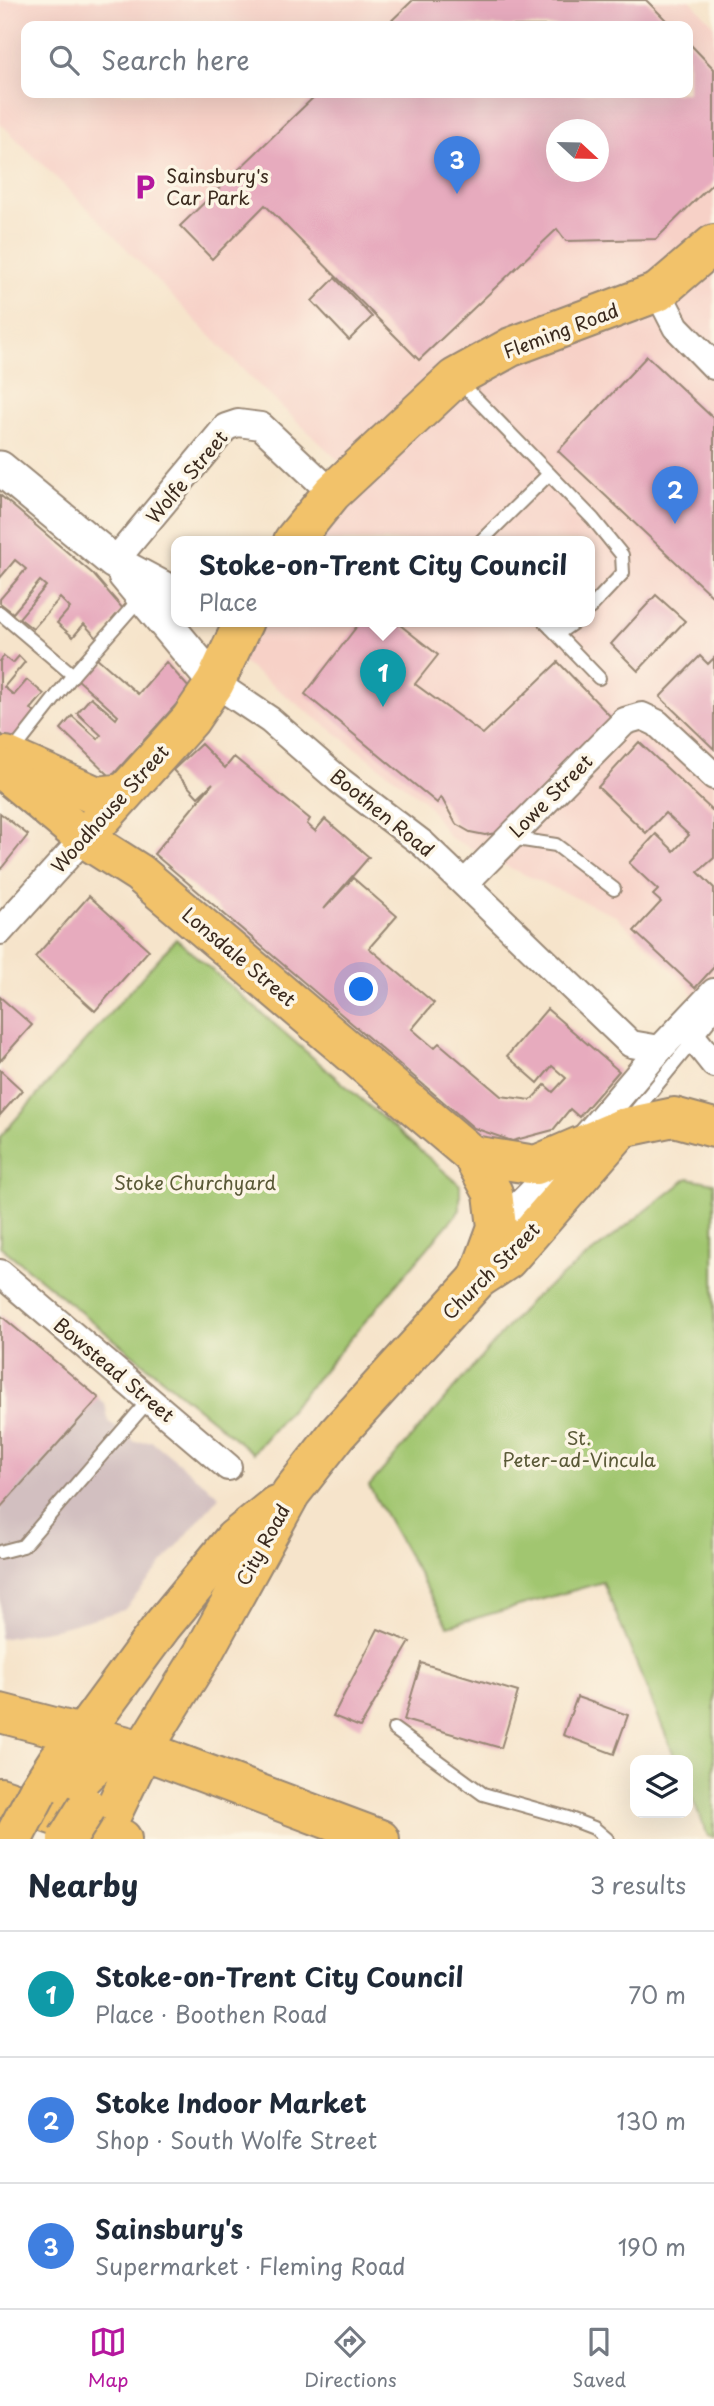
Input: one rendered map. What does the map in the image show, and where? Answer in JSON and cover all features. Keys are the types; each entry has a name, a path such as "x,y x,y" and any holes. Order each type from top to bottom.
{"main road":[{"name":"Fleming Road","path":"297,536 332,493 455,378 511,347 658,292 714,244"},
{"path":"215,683 241,627"},
{"name":"Woodhouse Street","path":"84,838 190,720 215,683"},
{"path":"3,759 97,796 124,793 113,825 139,873"},
{"name":"Lonsdale Street","path":"3,759 84,838 139,873 472,1155 493,1193 497,1227 478,1279"},
{"path":"472,1155 536,1165 622,1128 674,1117 714,1128"},
{"name":"Church Street","path":"291,1493 338,1433 478,1279 507,1260 622,1128"},
{"name":"City Road","path":"87,1815 58,1760 81,1736 162,1626 234,1539 291,1493"},
{"name":"City Road","path":"13,1839 87,1815 136,1763 202,1655 291,1493"},
{"path":"0,1713 81,1736 136,1763 380,1839"},
{"path":"0,1797 87,1815"},
{"path":"38,1839 87,1815"},
{"path":"67,1839 87,1815"},
{"path":"0,1836 7,1839"}],"street":[{"path":"658,292 676,327 714,366"},
{"name":"Wolfe Street","path":"114,562 226,427 238,423 261,426 332,493"},
{"name":"Boothen Road","path":"0,468 114,562 215,683 270,720 339,780 422,844 631,1044 660,1049"},
{"name":"Boothen Road","path":"114,562 171,592"},
{"name":"Lowe Street","path":"465,883 625,721 642,716 657,723 714,776"},
{"name":"Woodhouse Street","path":"2,925 84,838"},
{"name":"Church Street","path":"497,1227 576,1148 660,1049 689,1031 714,992"},
{"path":"689,1031 714,1064"},
{"name":"Bowstead Street","path":"0,1273 228,1467"}],"lane":[{"path":"455,378 549,474 622,555 623,573 595,603"},
{"path":"486,536 549,474"},
{"path":"3,759 142,596"},
{"path":"0,613 73,675"},
{"path":"551,627 599,678"},
{"path":"509,838 556,845 614,889"},
{"name":"Church Street","path":"622,1128 689,1031 714,1015"},
{"path":"0,1552 23,1546 149,1400"},
{"path":"394,1729 483,1794 568,1818 594,1828 607,1839"}],"shaded area":[{"path":"0,0 690,0 714,25 714,1028 688,986 616,916 449,837 425,801 238,659 254,627 595,627 595,536 315,536 360,481 247,374 93,214 0,123"},
{"path":"0,1315 105,1404 109,1422 135,1442 152,1441 219,1496 124,1610 59,1628 0,1639"}],"green space":[{"name":"Stoke Churchyard","path":"176,939 460,1185 460,1210 253,1453 0,1246 0,1137"},
{"name":"St. Peter-ad-Vincula","path":"688,1178 714,1183 714,1837 708,1836 693,1800 693,1755 674,1755 603,1582 448,1626 369,1486 531,1300"}],"building":[{"path":"413,0 646,0 667,21 391,21"},
{"path":"693,47 714,69 714,182 656,239 566,241 557,229 419,360 265,205 212,259 180,226 313,98 693,98"},
{"path":"335,278 372,317 349,340 312,301"},
{"path":"647,356 714,419 714,598 558,451"},
{"path":"0,495 93,574 124,610 98,639 84,624 73,637 57,623 70,608 60,598 33,629 19,618 46,586 40,581 13,613 0,603 0,599 26,569 15,560 0,578"},
{"path":"656,595 685,621 638,671 611,644"},
{"path":"356,627 403,627 438,655 415,684 483,734 558,662 613,719 532,801 530,798 524,813 501,832 485,835 470,832 456,824 441,797 437,803 305,694"},
{"path":"4,656 13,663 19,656 25,662 4,687 14,695 27,680 44,694 31,709 37,715 13,744 0,733 0,661"},
{"path":"700,656 708,664 714,658 714,749 660,697"},
{"path":"96,657 138,694 166,662 190,689 111,777 61,729 72,716 98,739 101,735 77,713 91,697 116,719 118,716 77,679"},
{"path":"639,742 714,812 714,858 698,872 714,888 714,967 695,988 634,931 661,902 653,895 658,890 629,863 656,834 674,851 689,835 665,813 646,833 598,787"},
{"path":"201,744 225,768 234,757 310,819 307,824 315,831 325,819 369,857 324,909 353,878 397,916 369,948 434,1003 412,1029 434,1048 439,1043 501,1096 531,1100 545,1085 553,1092 566,1078 552,1066 538,1083 507,1056 547,1009 619,1071 579,1117 570,1109 553,1130 512,1141 474,1128 154,854 213,783 198,797 173,770"},
{"path":"0,813 28,835 0,870"},
{"path":"89,896 149,950 95,1011 35,957"},
{"path":"0,997 32,1025 0,1061"},
{"path":"0,1070 22,1090 0,1115"},
{"path":"0,1315 99,1398 0,1508"},
{"path":"378,1629 410,1642 360,1727 333,1716"},
{"path":"421,1663 518,1692 501,1748 404,1720"},
{"path":"577,1697 628,1715 614,1754 563,1735"}],"place":[{"name":"Sainsbury's Car Park","path":"145,187"},
{"name":"Sainsbury's","path":"457,194"},
{"name":"Stoke Indoor Market","path":"675,524"},
{"name":"Stoke-on-Trent City Council","path":"383,707"}]}
